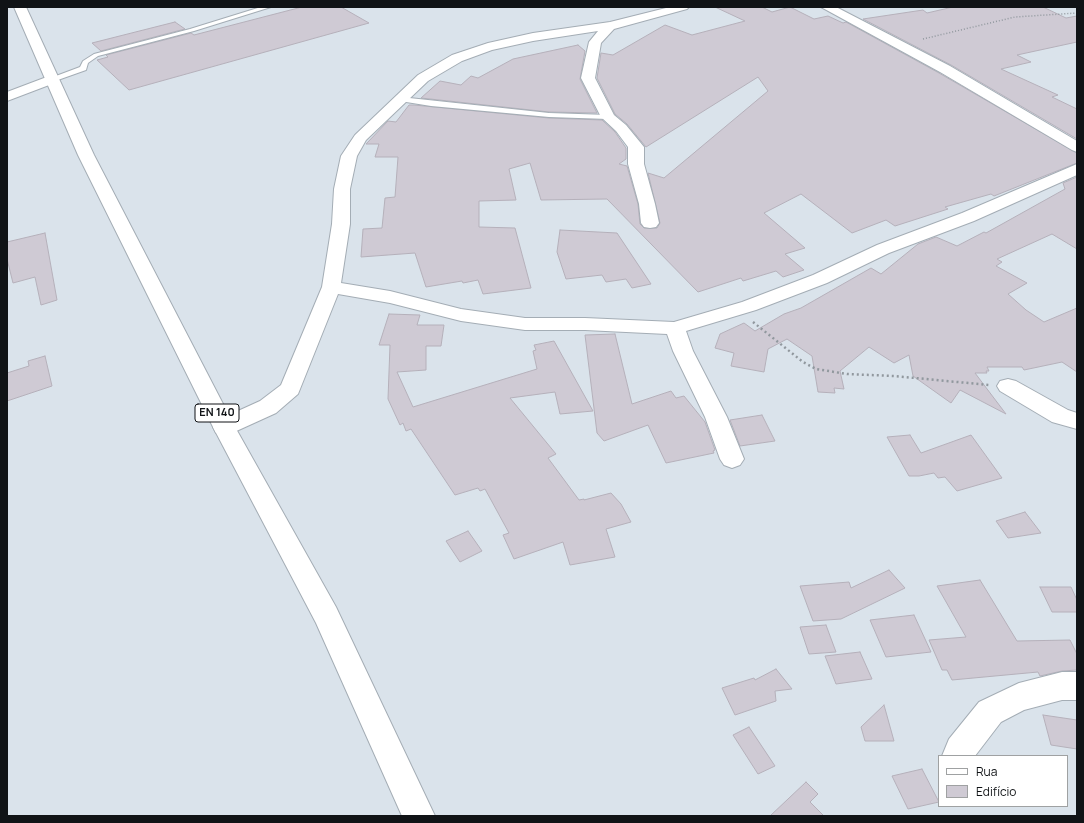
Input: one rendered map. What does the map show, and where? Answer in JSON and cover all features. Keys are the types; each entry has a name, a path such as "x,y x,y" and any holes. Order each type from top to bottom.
{"street":[{"name":"EN 140","path":"20,7 86,155 224,426 326,616 419,816"},
{"path":"224,426 268,407 290,389 331,287 341,224 342,189 349,156 360,138 403,99 423,78 457,58 488,47 533,37 610,26 683,7"},
{"path":"827,7 959,76 1077,146"},
{"path":"610,26 595,42 588,78 608,117 622,128 636,146 636,164 647,204 650,223"},
{"path":"7,96 52,79"},
{"path":"331,287 390,298 460,315 525,324 585,324 675,328 737,310 820,279 883,250 968,217 1077,169"},
{"path":"675,328 683,351 694,370 716,417 732,459"},
{"path":"1008,386 1053,412 1077,421"},
{"path":"958,755 960,750 990,712 1019,696 1062,686 1077,686"}],"lane":[{"path":"52,79 83,68 85,62 96,56 192,30 268,7"},
{"path":"403,99 431,104 549,115 608,117"}],"path":[{"path":"899,45 1003,19 1077,14"},
{"path":"737,310 803,362 816,369 846,374 894,376 1008,386"}],"building":[{"path":"302,7 341,7 369,23 129,90 97,60 108,57 106,55 191,33 194,35"},
{"path":"715,7 762,7 772,12 790,7 814,19 828,16 843,23 846,22 939,73 1077,153 1077,163 994,196 991,194 945,207 948,209 895,226 886,220 852,233 801,194 764,213 805,248 785,254 804,270 783,277 776,271 743,281 741,278 698,292 607,199 541,200 530,163 509,169 516,200 479,201 479,227 515,228 531,288 483,294 478,280 426,287 415,253 361,257 363,229 382,228 385,198 395,197 398,157 375,157 379,144 366,144 388,121 396,122 409,105 549,118 602,120 615,132 626,148 626,159 619,164 627,166 638,204 640,224 644,228 657,228 660,223 648,173 664,178 768,91 758,77 646,147 627,124 615,114 597,78 601,53 613,55 665,25 692,35 745,21"},
{"path":"953,7 1043,7 1066,18 1077,16 1077,42 1017,55 1031,62 1001,69 1058,95 1052,97 1077,109 1077,139 951,65 863,19 923,10 927,13"},
{"path":"175,22 185,29 101,51 92,43"},
{"path":"578,45 585,51 580,79 597,113 549,112 421,98 440,81 461,85 471,76 478,78 513,59"},
{"path":"1077,177 1077,249 1052,234 997,259 1002,262 996,266 1027,283 1008,294 1026,310 1044,322 1077,308 1077,372 1062,362 1024,370 1022,367 987,367 989,371 986,371 987,373 975,373 1006,414 960,390 951,403 913,376 909,355 894,363 869,347 840,371 844,389 834,388 835,393 818,392 812,356 787,339 768,349 764,372 731,366 734,353 715,348 720,334 744,323 755,331 784,314 801,308 871,268 881,274 918,244 936,237 957,246 984,232 986,233 1065,189 1063,183"},
{"path":"560,230 617,233 651,284 632,288 626,279 606,282 602,275 566,279 557,252"},
{"path":"45,233 57,300 41,305 35,277 13,283 7,259 7,242"},
{"path":"389,314 420,315 417,325 444,325 441,346 426,346 426,370 397,372 413,407 537,369 533,351 536,350 534,345 554,341 593,411 560,414 555,392 510,398 556,454 548,458 579,500 611,493 621,504 631,522 606,529 615,557 570,565 563,542 514,559 503,535 509,533 485,489 480,491 478,488 455,495 411,429 406,431 403,423 400,425 388,399 390,345 379,345"},
{"path":"615,334 632,404 671,391 676,398 684,396 705,422 715,450 713,451 714,453 666,463 648,425 604,441 597,433 585,335"},
{"path":"45,356 52,386 7,401 7,373 29,366 28,361"},
{"path":"762,415 775,441 740,446 730,420"},
{"path":"910,435 921,453 971,435 1002,478 957,491 945,477 938,478 934,473 909,476 887,437"},
{"path":"1025,512 1041,533 1008,538 996,521"},
{"path":"468,531 482,551 460,562 446,541"},
{"path":"889,570 905,588 841,619 813,621 800,586 849,582 851,588"},
{"path":"980,580 1017,641 1070,640 1077,654 1077,670 1062,671 1040,676 1038,672 952,680 947,670 942,670 929,640 966,637 937,586"},
{"path":"1040,587 1071,587 1077,600 1077,612 1052,612"},
{"path":"914,615 931,652 886,657 870,620"},
{"path":"826,625 836,652 809,654 800,627"},
{"path":"860,652 872,679 836,684 825,656"},
{"path":"776,669 792,689 775,691 776,701 735,715 722,688 754,678 755,680"},
{"path":"884,705 894,741 865,741 861,727"},
{"path":"1043,715 1077,720 1077,749 1051,745"},
{"path":"749,727 775,766 758,774 733,735"},
{"path":"922,769 938,802 908,809 892,776"},
{"path":"806,782 818,794 810,802 824,816 770,816"}]}
